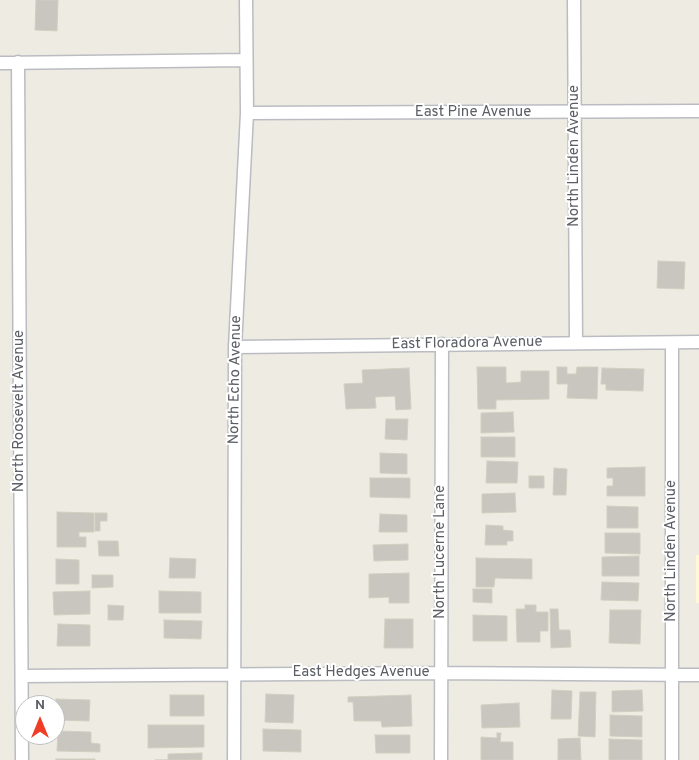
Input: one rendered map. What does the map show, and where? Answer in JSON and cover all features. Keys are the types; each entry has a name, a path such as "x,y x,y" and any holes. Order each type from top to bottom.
{"street":[{"name":"North Echo Avenue","path":"234,760 235,347 247,113 246,0"},
{"name":"North Linden Avenue","path":"574,0 576,343"},
{"path":"0,63 246,60"},
{"name":"North Roosevelt Avenue","path":"18,62 22,760"},
{"name":"East Pine Avenue","path":"247,113 699,112"},
{"name":"East Floradora Avenue","path":"235,347 699,342"},
{"name":"North Linden Avenue","path":"672,343 672,760"},
{"name":"North Lucerne Lane","path":"441,760 442,344"},
{"name":"East Hedges Avenue","path":"22,676 440,673 699,675"}],"shaded area":[{"path":"696,555 699,555 699,603 696,603"}],"building":[{"path":"36,0 58,0 57,31 35,30"},
{"path":"658,261 685,262 684,289 657,288"},
{"path":"477,367 506,367 506,383 521,382 521,371 549,371 549,399 496,400 496,409 478,409"},
{"path":"557,367 567,367 567,374 576,374 577,367 598,367 597,399 567,398 568,384 557,384"},
{"path":"409,368 411,409 396,410 395,396 375,397 376,408 346,409 344,384 363,383 362,370"},
{"path":"602,368 644,369 643,391 606,390 606,384 601,384"},
{"path":"513,412 514,432 481,433 481,413"},
{"path":"386,419 408,419 407,440 385,439"},
{"path":"481,437 515,437 515,457 481,457"},
{"path":"380,453 407,454 407,474 380,473"},
{"path":"487,461 518,462 517,483 486,483"},
{"path":"645,467 645,496 607,496 607,486 613,486 613,478 607,478 607,468"},
{"path":"554,468 567,469 566,495 553,495"},
{"path":"529,476 544,476 544,488 529,488"},
{"path":"370,478 410,478 410,498 370,497"},
{"path":"515,493 516,512 482,513 482,494"},
{"path":"607,506 638,507 638,528 607,528"},
{"path":"57,512 94,513 94,532 79,532 79,537 86,537 86,547 57,547"},
{"path":"95,513 107,513 107,521 100,521 100,531 95,531"},
{"path":"380,514 407,515 407,532 379,532"},
{"path":"486,525 503,526 503,530 513,531 513,541 507,541 507,545 485,545"},
{"path":"605,533 640,533 640,554 605,553"},
{"path":"98,541 118,541 119,556 99,556"},
{"path":"408,544 408,560 374,561 373,545"},
{"path":"639,556 639,576 602,576 602,557"},
{"path":"170,558 196,559 195,578 169,578"},
{"path":"476,558 532,559 532,579 495,578 494,587 476,587"},
{"path":"56,559 79,560 79,584 56,584"},
{"path":"409,573 409,603 389,603 389,597 369,598 369,574"},
{"path":"92,575 113,575 113,587 92,588"},
{"path":"602,582 639,583 638,601 601,600"},
{"path":"473,589 492,589 492,603 473,602"},
{"path":"90,591 90,614 54,615 53,592"},
{"path":"159,591 201,592 201,613 159,613"},
{"path":"108,605 124,606 123,620 108,620"},
{"path":"525,605 536,605 536,612 548,612 548,631 540,631 540,642 517,642 516,609 525,609"},
{"path":"550,609 558,609 559,630 570,630 571,647 551,648"},
{"path":"610,610 641,610 640,644 609,643"},
{"path":"473,615 507,616 507,641 473,641"},
{"path":"385,619 413,619 413,648 384,648"},
{"path":"164,620 202,621 201,639 164,638"},
{"path":"58,624 90,625 90,646 57,646"},
{"path":"552,690 572,691 571,719 551,719"},
{"path":"642,690 643,711 612,712 612,691"},
{"path":"580,692 596,692 595,737 578,736"},
{"path":"266,694 294,695 293,723 265,722"},
{"path":"170,695 204,695 204,716 170,716"},
{"path":"411,695 412,726 382,727 381,721 354,721 353,702 348,702 348,697"},
{"path":"65,699 90,700 89,721 65,720"},
{"path":"519,703 520,727 482,728 481,705"},
{"path":"610,715 642,716 642,737 610,736"},
{"path":"148,725 204,725 204,747 148,748"},
{"path":"263,729 301,730 301,752 263,751"},
{"path":"65,731 91,732 91,743 100,744 100,752 57,751 57,745 65,745"},
{"path":"497,733 501,733 500,742 513,742 513,760 481,760 481,737 497,738"},
{"path":"375,735 410,735 410,753 376,753"},
{"path":"580,738 581,760 558,760 558,739"},
{"path":"609,739 642,740 642,760 609,760"},
{"path":"202,753 202,760 168,760 168,754"},
{"path":"95,759 95,760 56,760"}]}
